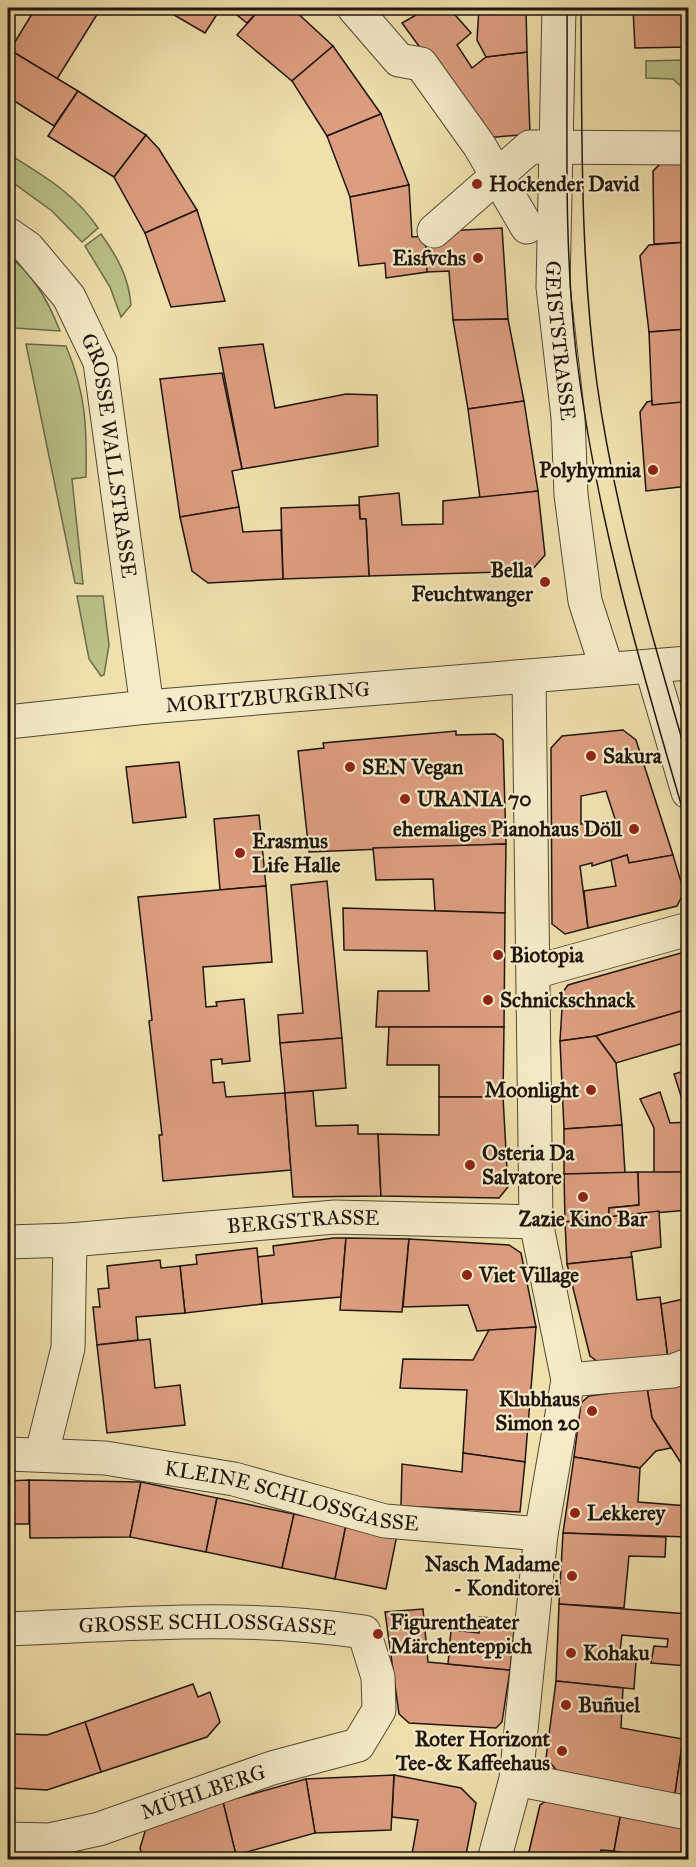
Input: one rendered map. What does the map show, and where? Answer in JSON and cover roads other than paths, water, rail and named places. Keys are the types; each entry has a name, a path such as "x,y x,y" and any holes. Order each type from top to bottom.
{"street":[{"path":"354,8 399,60 421,64 479,145 527,227"},
{"name":"GEISTSTRASSE","path":"559,8 553,287 568,417 571,495 585,601 607,669"},
{"path":"434,231 530,147 688,148"},
{"name":"GROSSE WALLSTRASSE","path":"8,234 28,248 69,297 100,362 147,707"},
{"name":"MORITZBURGRING","path":"8,722 147,707 529,678 688,663"},
{"path":"651,666 688,792"},
{"path":"495,1860 516,1779 541,1534 567,1380 536,1222 529,678"},
{"path":"534,972 685,930"},
{"name":"BERGSTRASSE","path":"8,1242 70,1240 335,1217 536,1222"},
{"path":"42,1454 68,1348 70,1240"},
{"path":"567,1380 673,1371 688,1365"},
{"name":"KLEINE SCHLOSSGASSE","path":"8,1454 105,1458 234,1479 385,1521 541,1534"},
{"name":"GROSSE SCHLOSSGASSE","path":"8,1629 241,1620 304,1623 364,1632 378,1677 379,1710"},
{"name":"MÜHLBERG","path":"8,1839 50,1840 99,1829 272,1768 358,1745 379,1710"},
{"path":"516,1779 688,1813"}],"tram line":[{"path":"567,8 569,266 584,413 622,592 688,828"},
{"path":"581,8 582,149 587,291 597,384 624,527 688,760"}],"place":[{"name":"Hockender David","path":"477,184"},
{"name":"Eisfvchs","path":"478,258"},
{"name":"Polyhymnia","path":"653,470"},
{"name":"Bella Feuchtwanger","path":"545,582"},
{"name":"Sakura","path":"591,756"},
{"name":"SEN Vegan","path":"350,767"},
{"name":"URANIA 70","path":"405,799"},
{"name":"ehemaliges Pianohaus Döll","path":"634,829"},
{"name":"Erasmus Life Halle","path":"240,853"},
{"name":"Biotopia","path":"498,955"},
{"name":"Schnickschnack","path":"488,1000"},
{"name":"Moonlight","path":"591,1090"},
{"name":"Osteria Da Salvatore","path":"470,1165"},
{"name":"Zazie Kino Bar","path":"583,1197"},
{"name":"Viet Village","path":"467,1275"},
{"name":"Klubhaus Simon 20","path":"592,1411"},
{"name":"Lekkerey","path":"575,1513"},
{"name":"Nasch Madame - Konditorei","path":"572,1576"},
{"name":"Figurentheater Märchenteppich","path":"378,1634"},
{"name":"Kohaku","path":"571,1653"},
{"name":"Buñuel","path":"566,1705"},
{"name":"Roter Horizont Tee-& Kaffeehaus","path":"562,1751"}]}
